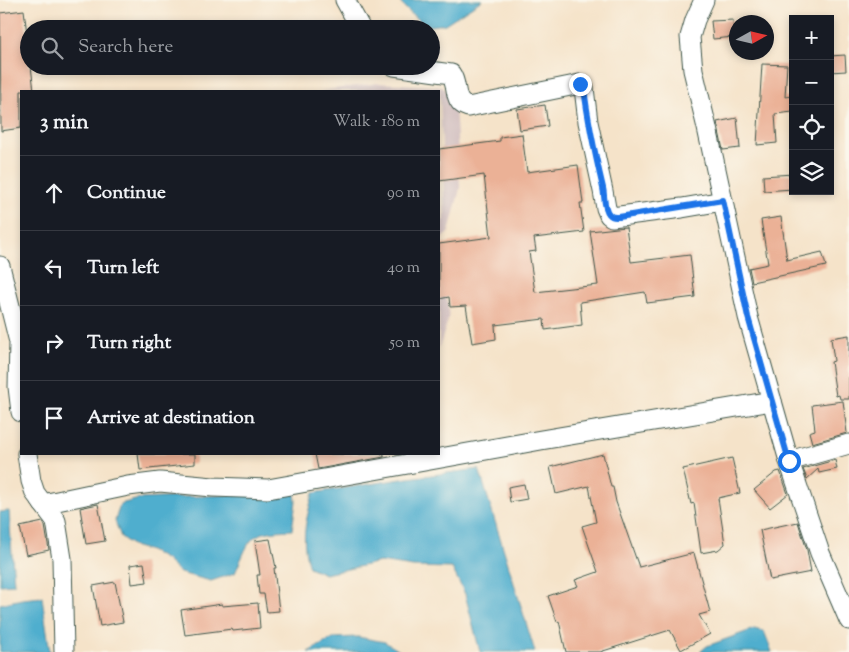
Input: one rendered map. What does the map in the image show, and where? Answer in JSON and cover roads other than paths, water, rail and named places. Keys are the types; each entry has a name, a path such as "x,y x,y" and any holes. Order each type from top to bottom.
{"street":[{"path":"345,0 356,20"},
{"path":"704,0 694,20 690,37 693,70 748,317 789,461 820,553 849,620"},
{"path":"440,72 451,74 459,101 468,107 580,84 584,88 588,122 606,208 612,217 682,208 723,200"},
{"path":"0,266 19,342 18,388 20,404"},
{"path":"43,504 128,486 160,482 213,487 268,489 772,401"},
{"path":"789,461 849,444"},
{"path":"27,455 35,492 56,521 62,559 64,652"}],"water":[{"path":"399,0 482,0 445,24 440,25 440,20 419,20"},
{"path":"479,469 535,652 480,652 465,594 452,568 413,567 380,562 325,574 309,567 304,538 313,493"},
{"path":"291,492 295,494 296,501 292,530 260,534 249,543 235,573 211,581 180,573 165,559 150,551 133,546 121,537 115,521 120,504 139,499"},
{"path":"9,511 14,584 0,585 0,512"},
{"path":"42,597 50,652 0,652 0,604"},
{"path":"754,629 764,631 772,652 700,652 707,646"},
{"path":"358,637 385,642 401,652 308,652 333,638"}]}
